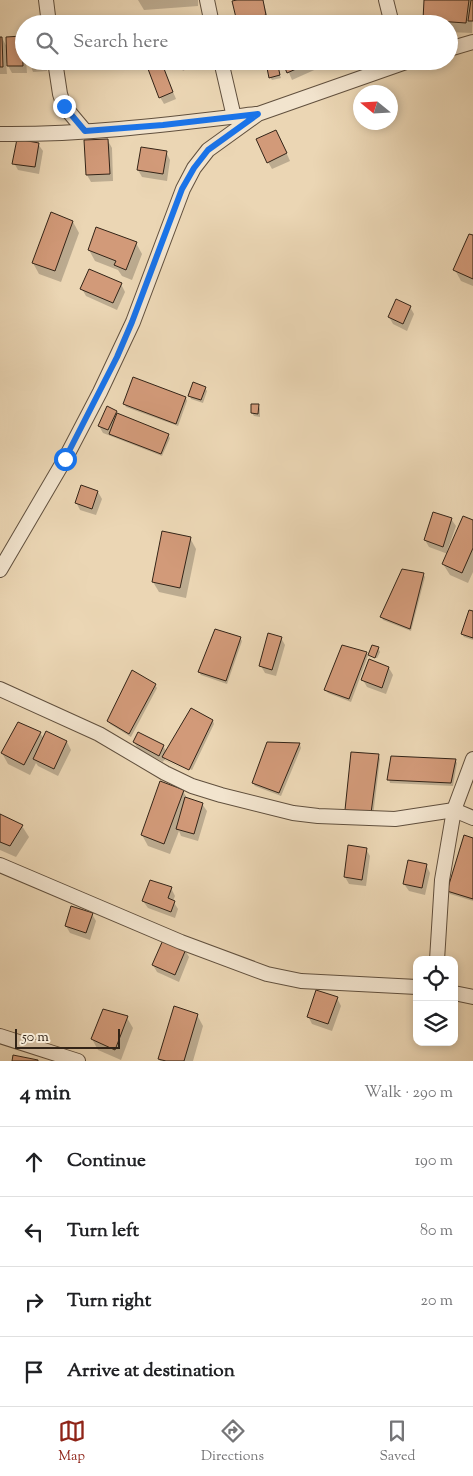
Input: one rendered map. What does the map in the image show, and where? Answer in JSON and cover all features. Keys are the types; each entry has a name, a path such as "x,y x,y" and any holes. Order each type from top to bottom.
{"street":[{"path":"46,0 48,15"},
{"path":"207,0 210,15"},
{"path":"386,0 390,15"},
{"path":"458,46 473,42"},
{"path":"56,70 64,106 85,131"},
{"path":"223,70 234,117"},
{"path":"0,134 85,131 163,125 258,114 382,70"},
{"path":"0,570 65,459 113,366 136,313 182,189 194,168 208,150 258,114"},
{"path":"0,689 99,734 165,773 192,786 221,796 292,813 318,816 395,819 454,810 473,818"},
{"path":"437,956 440,899 454,810 473,758"},
{"path":"0,865 181,942 267,974 301,981 413,987"},
{"path":"458,995 473,997"},
{"path":"0,1036 78,1061"}],"building":[{"path":"263,0 266,15 235,15 232,1"},
{"path":"424,0 469,0 466,23 458,22 458,15 423,15"},
{"path":"471,0 473,0 473,21 468,21"},
{"path":"15,36 15,66 7,66 6,37"},
{"path":"0,37 2,37 3,67 0,67"},
{"path":"148,70 164,70 173,92 159,98"},
{"path":"267,70 279,70 280,75 269,78"},
{"path":"276,130 287,153 267,163 256,139"},
{"path":"17,139 39,143 35,167 12,164"},
{"path":"108,139 110,174 86,175 84,140"},
{"path":"141,147 167,151 163,174 137,170"},
{"path":"51,212 73,221 55,271 32,263"},
{"path":"96,227 137,242 126,270 114,265 116,261 88,250"},
{"path":"469,234 473,235 473,279 453,270"},
{"path":"89,269 122,283 113,303 80,289"},
{"path":"396,299 411,306 403,324 388,317"},
{"path":"133,377 186,397 176,424 123,404"},
{"path":"193,382 206,387 201,400 188,396"},
{"path":"251,404 259,404 258,414 251,413"},
{"path":"107,406 117,411 108,430 98,426"},
{"path":"117,413 169,434 161,454 109,434"},
{"path":"81,485 98,491 92,509 75,503"},
{"path":"433,512 452,518 443,547 424,540"},
{"path":"463,516 473,520 473,548 462,573 442,564"},
{"path":"162,531 191,537 180,588 152,582"},
{"path":"402,569 424,573 410,629 380,617"},
{"path":"469,610 473,611 473,638 461,634"},
{"path":"215,629 241,637 226,681 198,672"},
{"path":"268,633 282,637 272,670 259,666"},
{"path":"342,645 367,652 349,699 324,690"},
{"path":"372,645 379,647 375,658 368,655"},
{"path":"369,659 389,667 382,688 361,680"},
{"path":"132,670 156,684 129,734 107,721"},
{"path":"191,708 213,720 189,770 162,757"},
{"path":"18,722 41,732 24,765 1,753"},
{"path":"46,731 67,741 54,769 33,759"},
{"path":"138,732 164,745 159,756 133,742"},
{"path":"267,742 300,743 279,793 252,783"},
{"path":"351,752 379,754 371,813 345,810"},
{"path":"391,756 456,759 451,783 387,780"},
{"path":"160,781 184,790 164,844 141,835"},
{"path":"185,797 203,803 194,834 176,829"},
{"path":"0,814 23,825 10,846 0,842"},
{"path":"464,835 473,838 473,899 447,891"},
{"path":"348,845 367,848 362,880 344,877"},
{"path":"408,860 427,864 422,888 403,884"},
{"path":"150,880 172,887 168,898 175,901 171,912 142,901"},
{"path":"71,906 93,913 86,933 65,926"},
{"path":"163,940 186,949 175,975 152,965"},
{"path":"316,990 338,997 328,1024 307,1017"},
{"path":"174,1006 198,1014 184,1061 158,1059"},
{"path":"103,1009 128,1016 115,1050 91,1039"},
{"path":"13,1055 38,1060 38,1061 12,1061"}],"route":[{"path":"64,106 85,131 163,125 258,114 208,150 194,168 182,189 164,242 117,357 65,459"}]}
